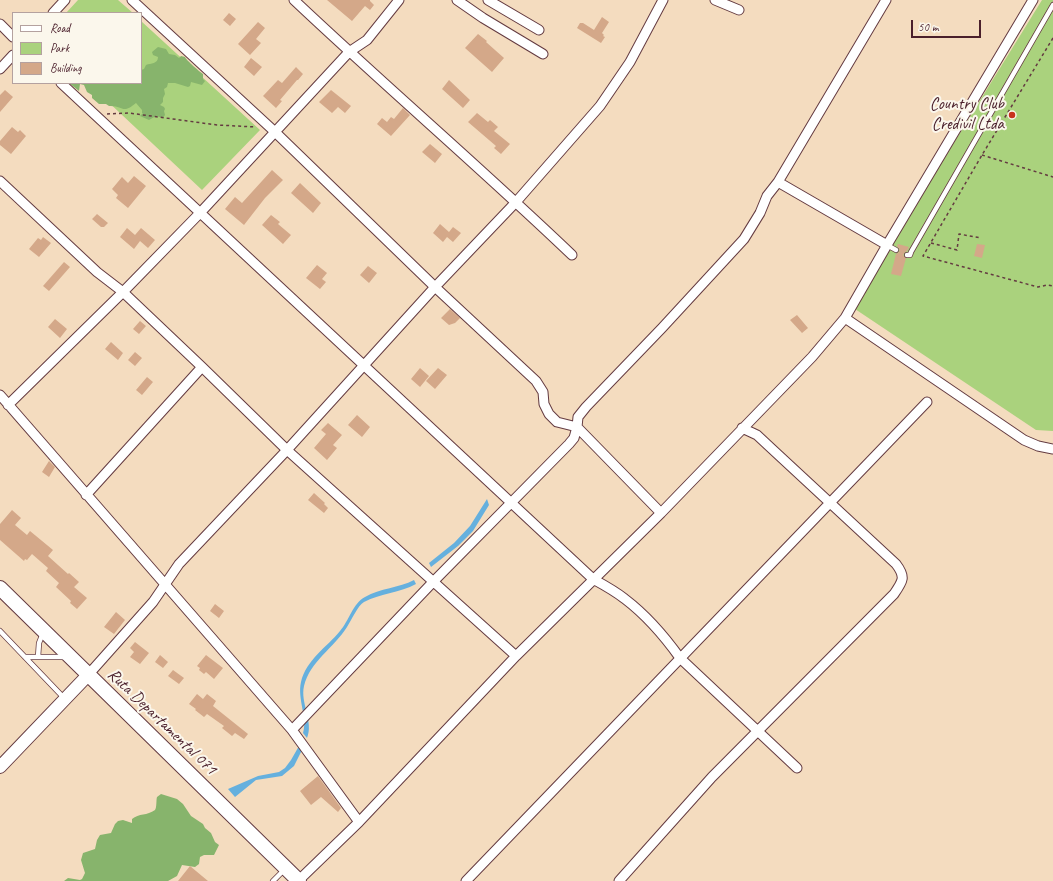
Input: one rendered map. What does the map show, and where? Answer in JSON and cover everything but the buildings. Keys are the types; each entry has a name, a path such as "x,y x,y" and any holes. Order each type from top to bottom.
{"main road":[{"name":"Ruta Departamental 071","path":"0,588 299,881"}],"street":[{"path":"54,12 65,0"},
{"path":"132,0 274,131 435,287 536,382 543,392 544,404 549,414 557,422 577,427 661,513"},
{"path":"294,0 349,52 516,202 572,255"},
{"path":"8,405 123,292 200,213 274,131 349,52 367,40 399,0"},
{"path":"457,0 483,18 543,54"},
{"path":"488,0 539,30"},
{"path":"0,767 88,675 153,602 179,564 287,450 435,287 516,202 600,106 630,62 663,0"},
{"path":"715,0 739,10"},
{"path":"292,730 433,582 569,444 574,438 578,417 586,407 662,328 744,239 760,213 767,196 778,182 886,0"},
{"path":"299,881 359,822 516,656 661,513 812,357 845,318 1033,0"},
{"path":"0,24 12,37"},
{"path":"0,69 12,56"},
{"path":"62,84 593,579 624,598 636,608 670,643 680,658 797,768"},
{"path":"0,181 97,272 123,292 287,450 516,656"},
{"path":"778,182 887,245"},
{"path":"845,318 1024,440 1038,446 1053,449"},
{"path":"86,495 202,367"},
{"path":"0,395 292,730 359,822"},
{"path":"466,881 927,402"},
{"path":"618,881 712,777 894,594 902,579 902,572 896,564 762,440 756,435 742,428"}],"lane":[{"path":"907,255 910,255 1053,4"},
{"path":"887,245 896,250"},
{"path":"0,631 65,699"},
{"path":"38,657 39,643 44,631"},
{"path":"25,657 70,658"},
{"path":"273,881 286,868"}],"path":[{"path":"1053,38 923,256 1038,287 1047,285 1053,286"},
{"path":"94,114 129,113 217,125 260,127"},
{"path":"982,155 1053,177"},
{"path":"931,243 957,250 959,234 981,238"}],"green space":[{"path":"78,0 118,0 132,12 67,12"},
{"name":"Country Club Credivil Ltda","path":"1042,0 1053,0 1053,431 1036,430 855,309 900,230"},
{"path":"142,22 260,130 202,190 89,84 142,84"},
{"path":"158,47 166,49 169,54 175,55 179,58 181,56 185,57 203,74 203,79 205,81 202,85 191,82 190,86 188,87 175,83 168,83 167,87 164,89 165,94 163,102 160,105 165,109 165,115 163,118 156,116 149,120 140,116 143,113 136,103 125,109 106,104 99,104 92,98 92,95 87,92 84,85 80,84 142,84 142,70 146,65 154,63 158,59 158,57 153,55 152,52"},
{"path":"70,84 80,84 79,91"},
{"path":"161,794 177,799 183,804 191,816 203,824 211,833 215,842 219,845 214,855 204,855 200,857 199,864 195,867 182,865 177,876 168,881 64,881 68,878 82,879 85,873 81,860 83,853 95,849 100,835 111,833 118,821 123,820 132,823 132,819 135,817 155,810 157,797"}],"water":[{"path":"487,499 489,505 473,531 458,546 431,567 429,563 454,543 470,526"},
{"path":"414,580 416,584 410,587 364,602 357,610 342,635 311,669 303,692 309,726 307,738 303,733 304,721 300,688 307,667 340,631 357,603 371,594"},
{"path":"299,746 303,748 294,766 282,776 256,780 235,797 228,789 258,776 279,772 285,768"}],"place":[{"name":"Country Club Credivil Ltda","path":"1012,115"}]}
